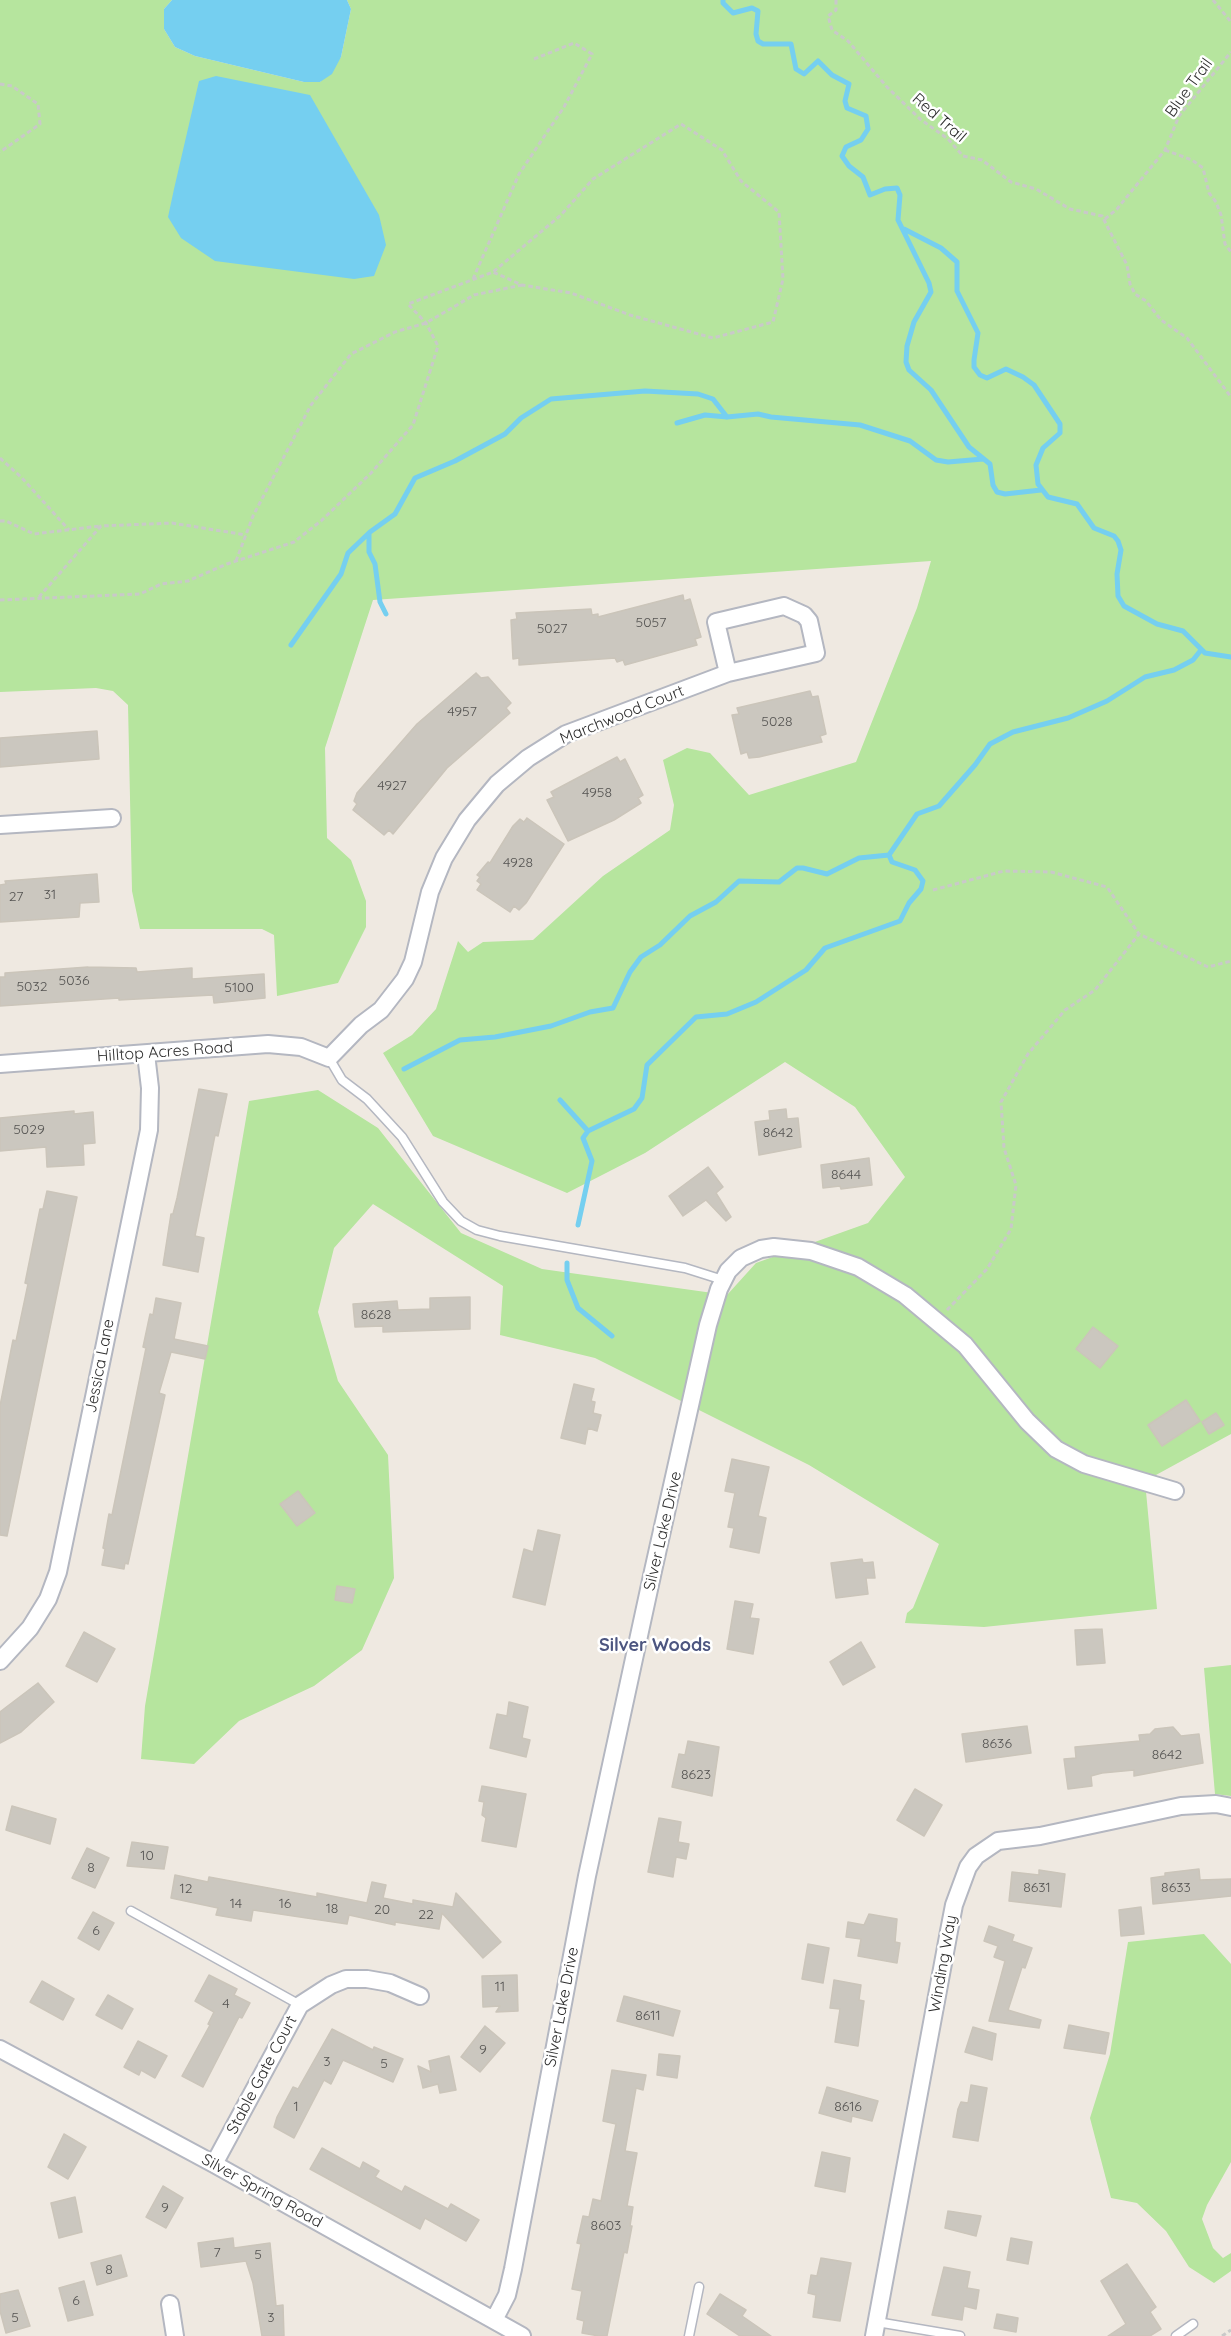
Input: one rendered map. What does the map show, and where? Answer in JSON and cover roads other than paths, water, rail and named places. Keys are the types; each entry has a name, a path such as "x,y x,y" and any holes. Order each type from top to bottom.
{"street":[{"name":"Marchwood Court","path":"329,1058 361,1025 381,1010 405,979 412,962 430,892 444,858 467,820 497,784 528,758 566,734 728,673 816,653 809,621 804,615 784,606 716,622 728,673"},
{"path":"0,825 112,818"},
{"name":"Hilltop Acres Road","path":"0,1064 285,1044 301,1047 329,1058"},
{"name":"Jessica Lane","path":"0,1661 30,1628 48,1599 58,1572 149,1130 150,1088 146,1053"},
{"name":"Silver Lake Drive","path":"494,2320 507,2295 513,2269 587,1876 706,1335 723,1280 741,1258 761,1249 790,1247 811,1251 880,1279 938,1320 978,1359 1027,1421 1056,1449 1084,1464 1175,1491"},
{"name":"Winding Way","path":"876,2329 954,1905 968,1867 976,1856 998,1841 1040,1836 1181,1806 1216,1804 1231,1807"},
{"name":"Stable Gate Court","path":"214,2164 300,2005 331,1985 346,1979 367,1979 390,1983 420,1996"},
{"name":"Silver Spring Road","path":"0,2049 214,2164 522,2336"},
{"path":"171,2304 175,2336"}],"lane":[{"path":"329,1058 342,1080 367,1099 402,1137 443,1202 461,1221 477,1230 500,1236 685,1268 723,1280"},
{"path":"131,1911 300,2005"},
{"path":"689,2336 699,2287"},
{"path":"1176,2336 1193,2324"},
{"path":"876,2329 960,2336"}],"water":[{"path":"172,0 347,0 351,9 341,57 332,74 320,82 304,82 195,56 175,47 164,29 164,9"},
{"path":"216,76 310,95 379,215 386,245 374,276 354,279 215,261 181,238 168,217 174,189 199,81"}],"waterway":[{"path":"723,0 723,3 733,13 752,8 758,11 756,34 758,41 763,44 791,44 796,69 804,74 818,61 832,75 849,84 845,101 847,108 866,116 868,129 861,140 846,147 842,156 849,166 863,177 870,195 885,189 897,188 900,195 898,220 929,283 931,292 914,322 907,346 906,362 909,370 931,390 969,447 990,464 993,485 997,492 1005,494 1041,490"},
{"path":"904,229 941,248 957,262 957,291 978,333 974,367 980,375 987,378 1006,369 1023,377 1034,385 1060,424 1060,433 1043,448 1036,465 1038,484 1048,497 1077,504 1094,528 1114,536 1118,541 1121,550 1117,574 1118,596 1124,606 1157,624 1183,631 1205,653 1231,657"},
{"path":"291,645 341,574 348,553 370,532 395,514 415,478 455,461 505,434 521,418 551,399 645,391 698,394 713,399 727,417"},
{"path":"677,423 705,415 727,417 758,414 860,425 910,441 936,460 948,462 983,459"},
{"path":"369,533 369,552 375,564 380,602 386,614"},
{"path":"889,855 917,814 939,806 990,744 1013,732 1068,718 1107,701 1145,677 1174,670 1193,660 1201,650"},
{"path":"404,1069 460,1040 495,1037 551,1026 590,1012 613,1008 630,972 641,957 660,945 690,916 716,902 739,881 779,882 797,868 827,874 859,858 889,855"},
{"path":"578,1225 592,1161 583,1138 588,1131 634,1109 642,1098 647,1065 696,1017 727,1014 756,1002 806,970 825,948 900,921 909,903 921,889 923,881 915,870 892,862 889,855"},
{"path":"560,1100 588,1131"},
{"path":"567,1263 567,1280 578,1308 612,1336"}],"district":[{"name":"Silver Woods","path":"655,1646"}]}
